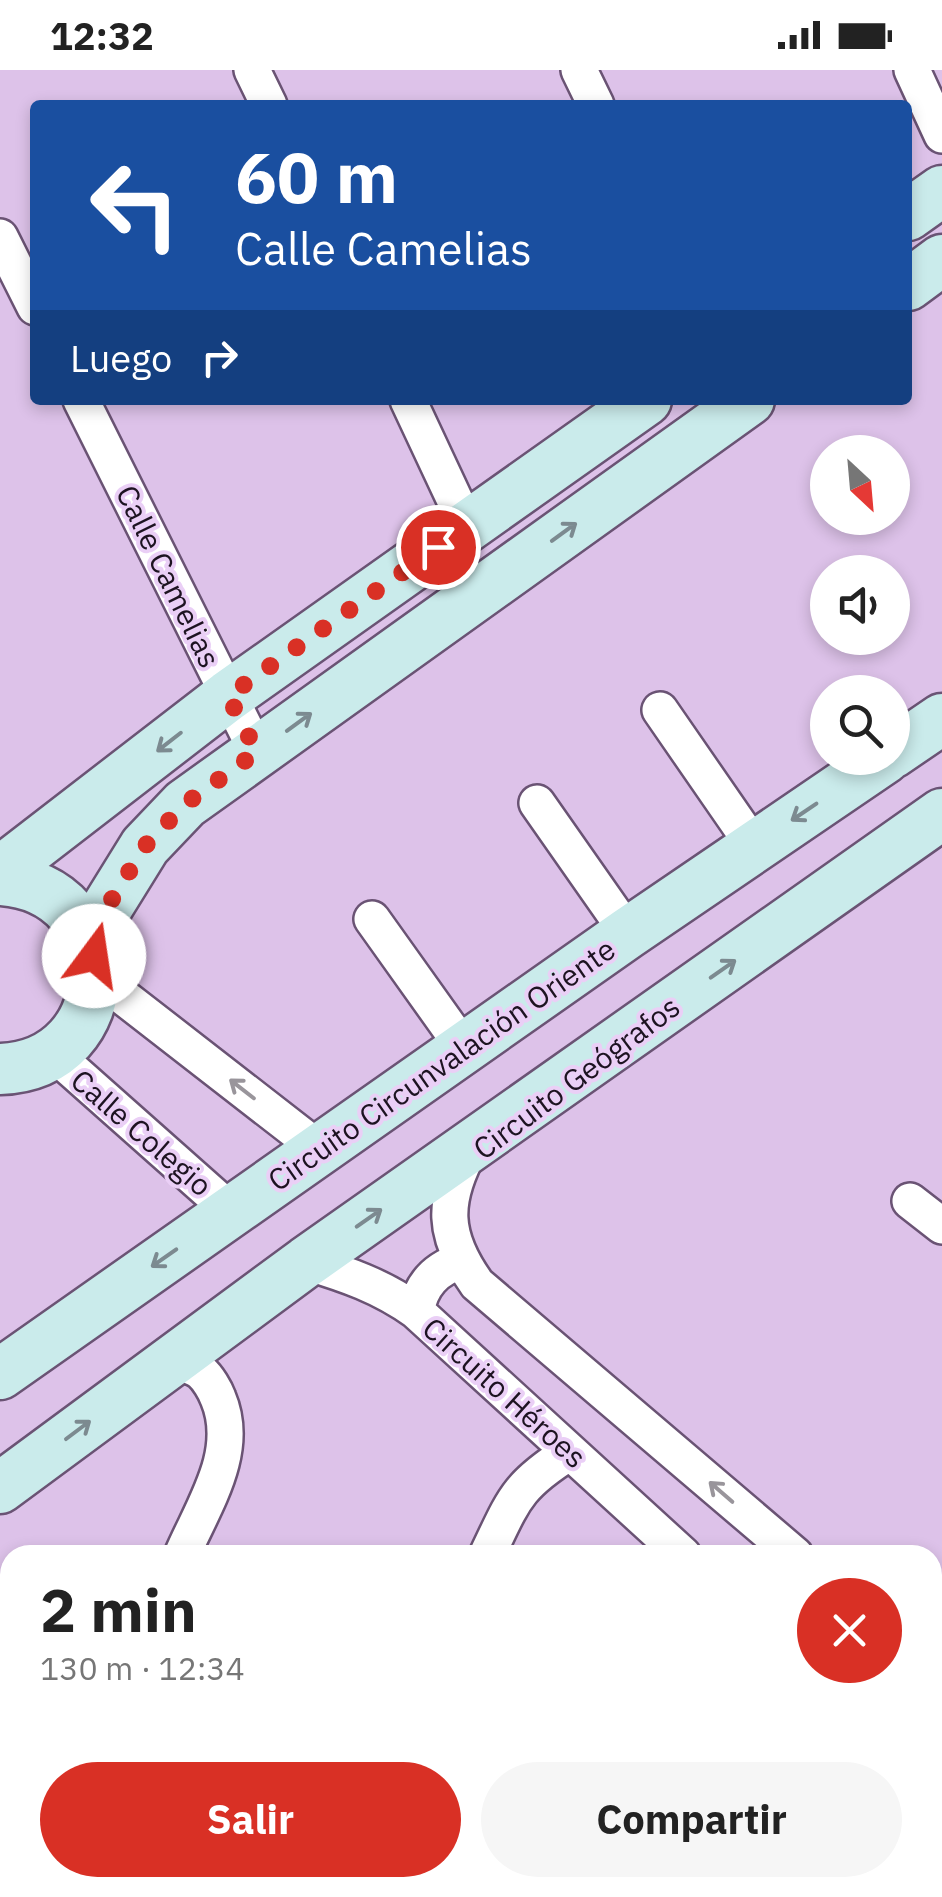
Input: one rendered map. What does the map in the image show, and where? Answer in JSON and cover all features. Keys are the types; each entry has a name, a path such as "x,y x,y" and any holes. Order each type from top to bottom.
{"main road":[{"path":"912,212 942,191"},
{"path":"912,282 942,260"},
{"path":"0,876 228,696 639,405"},
{"path":"21,1070 70,1038 84,1019 92,956 145,846 185,804 736,405"},
{"path":"910,741 942,720"},
{"name":"Circuito Circunvalación Oriente","path":"0,1374 860,775"},
{"name":"Circuito Geógrafos","path":"472,1147 942,814"},
{"path":"0,876 50,892 73,912 92,956"},
{"path":"0,1488 306,1262 472,1147"}],"street":[{"path":"252,70 267,100"},
{"path":"580,70 594,100"},
{"path":"912,70 942,136"},
{"path":"0,237 30,298"},
{"name":"Calle Camelias","path":"83,405 257,752"},
{"path":"410,405 468,526"},
{"path":"660,710 754,846"},
{"path":"537,803 628,933"},
{"path":"372,918 464,1048"},
{"path":"92,956 319,1149"},
{"name":"Calle Colegio","path":"21,1070 231,1211"},
{"name":"Circuito Geógrafos","path":"472,1147 453,1184 448,1217 461,1261 478,1284 782,1545"},
{"path":"910,1201 942,1226"},
{"path":"416,1311 422,1288 430,1279 449,1264 461,1261"},
{"name":"Circuito Héroes","path":"306,1262 361,1279 416,1311 672,1545"},
{"path":"172,1359 202,1373 215,1390 224,1412 227,1436 223,1461 186,1545"},
{"path":"493,1545 519,1491 533,1475 570,1452"}],"route":[{"path":"94,956 88,938 145,846 185,804 257,752 228,696 438,547"}]}
